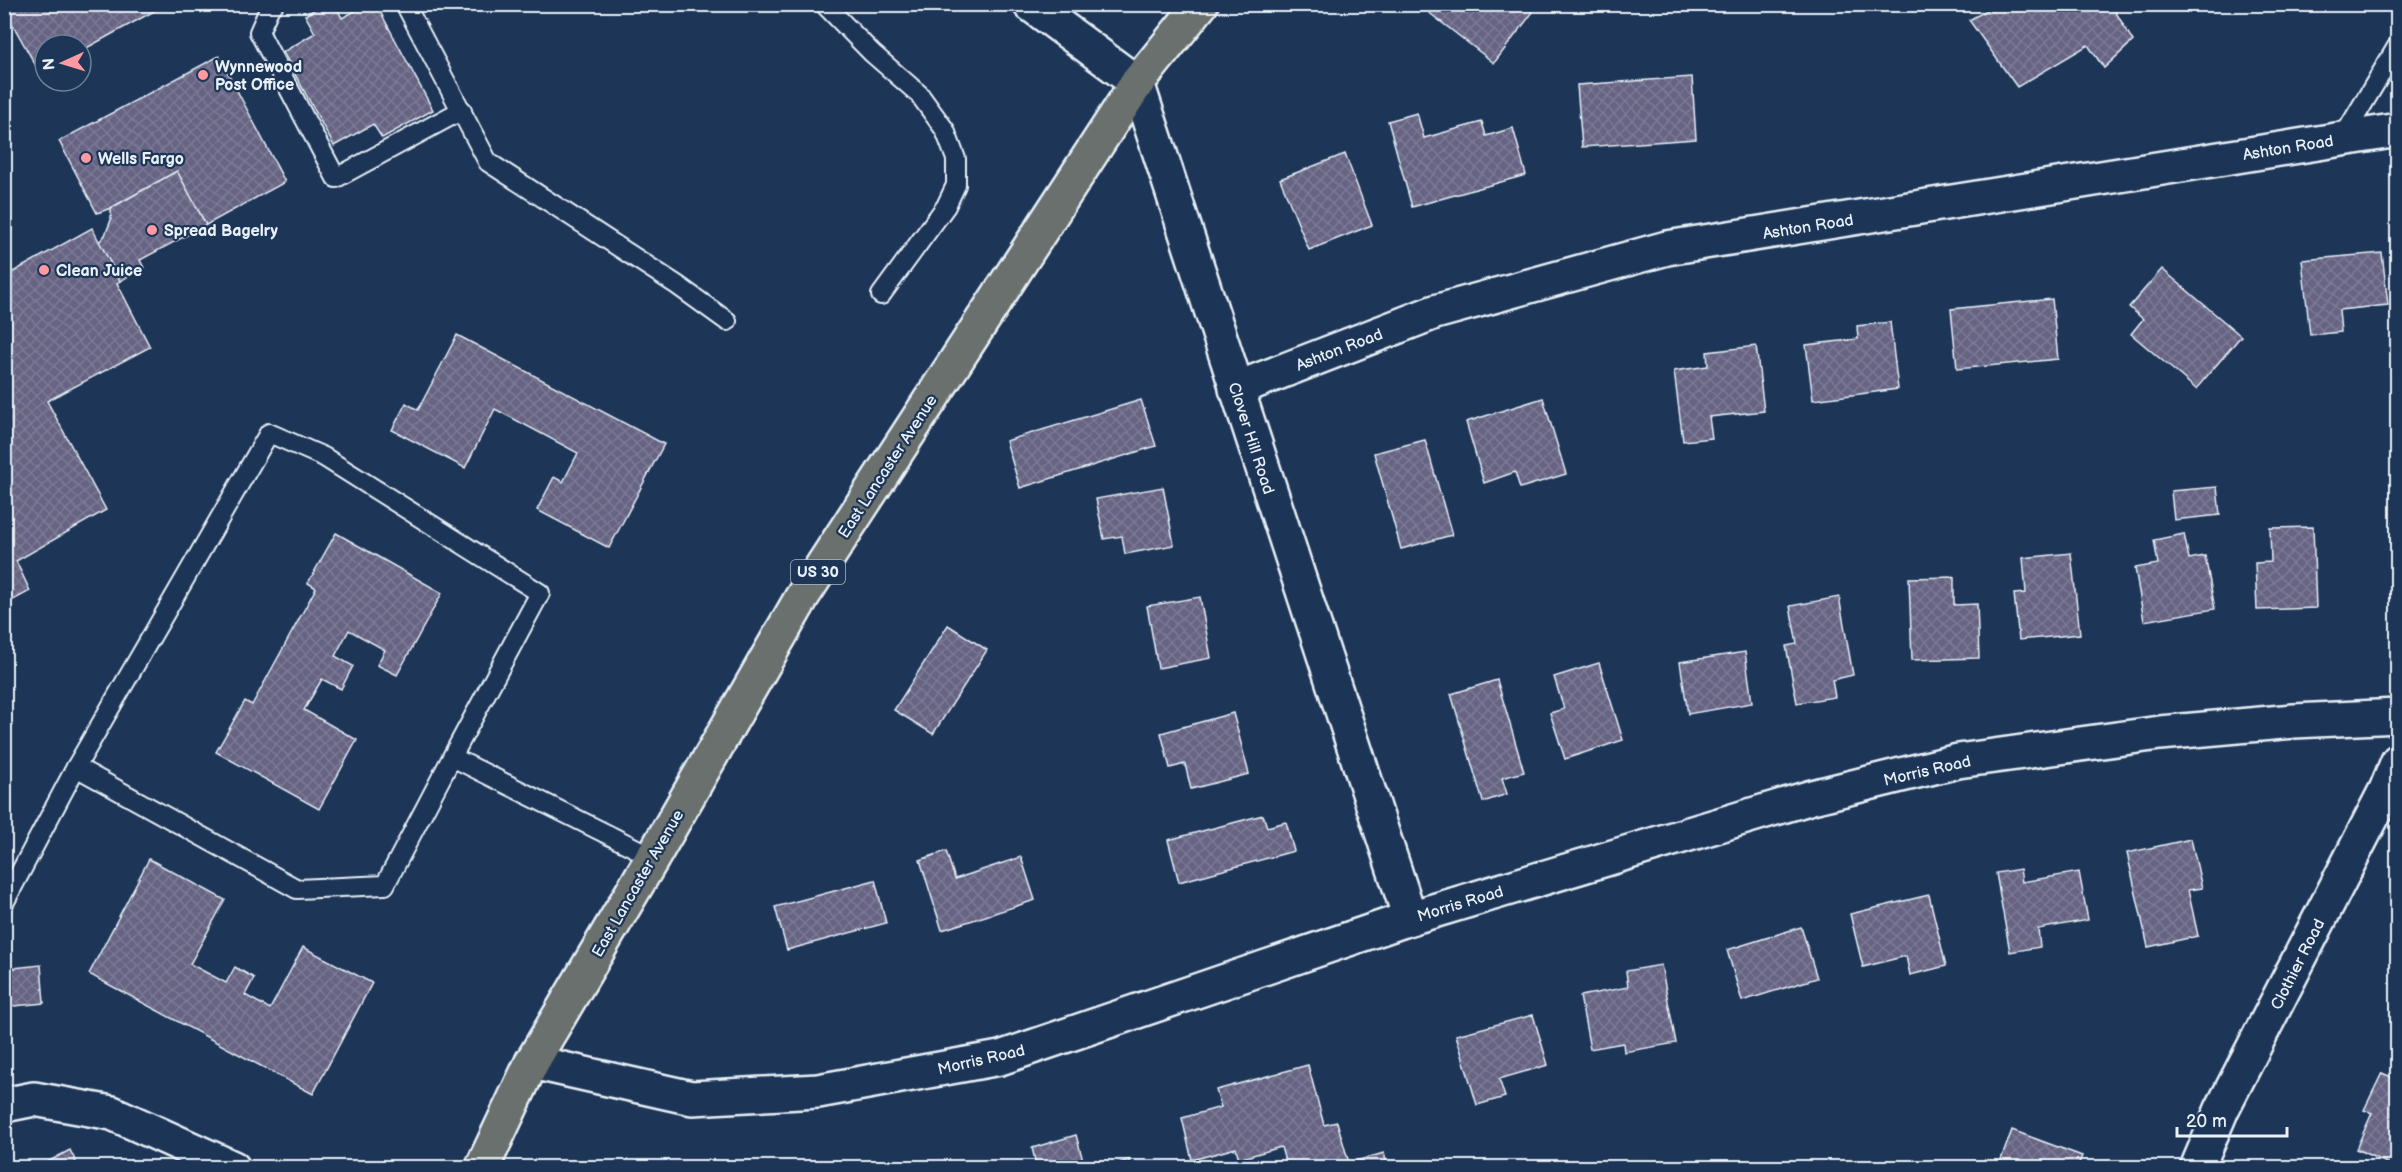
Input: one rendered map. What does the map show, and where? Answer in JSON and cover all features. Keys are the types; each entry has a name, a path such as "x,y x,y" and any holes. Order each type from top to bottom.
{"highway":[{"name":"East Lancaster Avenue","path":"482,1167 532,1062 802,597 1137,83 1201,4"}],"street":[{"path":"1030,4 1137,83"},
{"name":"Clover Hill Road","path":"1137,83 1410,918"},
{"name":"Ashton Road","path":"1236,389 1435,312 1667,248 2397,130"},
{"name":"Morris Road","path":"532,1062 692,1098 818,1091 1000,1058 1410,918 1812,797 1958,761 2160,733 2294,721 2397,716"},
{"name":"Clothier Road","path":"2197,1167 2222,1109 2386,790 2397,761"},
{"path":"4,1105 34,1099 112,1113 233,1167"}],"lane":[{"path":"274,4 270,7 259,32 336,178 462,110"},
{"path":"405,4 488,162 677,285 727,321"},
{"path":"824,4 872,53 920,94 945,130 956,159 956,185 946,206 881,296"},
{"path":"2342,139 2397,45"},
{"path":"4,903 76,767 269,434 324,457 540,593 385,885 297,889 76,767"},
{"path":"452,757 653,857"}],"building":[{"path":"4,4 167,4 93,44 93,33 33,33 33,61 4,9"},
{"path":"324,4 335,4 342,18 368,4 376,4 433,110 382,138 373,124 334,146 283,52 315,33 305,15"},
{"path":"1418,4 1523,4 1533,12 1494,63"},
{"path":"1998,4 2111,4 2133,41 2104,68 2088,45 2017,87 1969,20"},
{"path":"219,56 285,182 206,225 177,171 111,208 97,213 59,141"},
{"path":"1692,77 1696,139 1582,147 1577,85"},
{"path":"1417,113 1424,138 1482,122 1486,136 1513,128 1526,175 1412,207 1388,121"},
{"path":"1345,154 1372,225 1309,250 1280,179"},
{"name":"Spread Bagelry","path":"177,171 206,225 140,260 144,268 120,281 99,242 105,235 111,220 111,208"},
{"path":"92,228 120,281 117,283 150,347 47,401 106,510 16,561 30,591 4,605 4,277"},
{"path":"2382,253 2388,305 2339,310 2341,332 2310,335 2302,260"},
{"path":"2162,269 2241,336 2196,389 2131,334 2143,319 2129,307"},
{"path":"2052,299 2058,359 1957,369 1951,309"},
{"path":"1890,322 1898,389 1813,400 1806,345 1858,339 1857,326"},
{"path":"457,335 664,444 609,548 537,510 554,477 563,482 578,453 495,409 465,468 392,430 406,403 418,410"},
{"path":"1756,346 1764,411 1709,417 1712,438 1683,441 1674,371 1708,366 1707,352"},
{"path":"1543,398 1566,474 1520,488 1515,472 1484,483 1466,422"},
{"path":"1141,400 1156,446 1020,488 1006,441"},
{"path":"1425,440 1452,535 1401,549 1374,453"},
{"path":"1163,487 1174,545 1125,554 1122,536 1104,539 1096,499"},
{"path":"2217,487 2220,515 2174,520 2171,491"},
{"path":"2394,521 2398,521 2398,603 2397,603"},
{"path":"2313,527 2316,608 2257,610 2255,563 2271,562 2270,528"},
{"path":"336,533 442,593 397,675 377,665 385,650 349,630 335,656 353,666 341,689 322,679 304,710 357,740 319,809 216,752 245,701 252,705 316,588 308,583"},
{"path":"2184,534 2189,559 2205,556 2215,609 2144,621 2135,568 2158,564 2154,540"},
{"path":"2071,553 2080,634 2019,640 2014,594 2026,593 2023,558"},
{"path":"1954,577 1954,605 1977,604 1979,658 1912,660 1909,578"},
{"path":"1200,597 1211,658 1158,668 1147,606"},
{"path":"1839,597 1853,675 1832,680 1835,697 1797,703 1786,646 1797,644 1790,606"},
{"path":"948,625 987,650 933,734 894,710"},
{"path":"1745,652 1752,703 1688,714 1680,662"},
{"path":"1599,663 1623,740 1565,759 1550,713 1564,709 1554,677"},
{"path":"1497,680 1524,772 1502,778 1507,794 1483,802 1451,694"},
{"path":"1233,713 1249,774 1191,789 1185,764 1170,768 1161,733"},
{"path":"1263,815 1267,827 1286,822 1294,851 1179,882 1168,840"},
{"path":"2191,839 2202,888 2188,890 2198,936 2148,947 2127,853"},
{"path":"946,851 955,879 1021,857 1035,900 942,930 920,860"},
{"path":"149,859 225,900 190,964 226,983 235,967 254,978 245,995 270,1009 303,947 372,983 313,1094 89,974"},
{"path":"2020,869 2022,882 2079,872 2088,920 2038,929 2040,947 2010,952 1996,873"},
{"path":"875,880 886,923 787,950 775,907"},
{"path":"1929,895 1946,966 1910,975 1906,956 1863,967 1850,914"},
{"path":"1801,927 1817,978 1742,1001 1727,950"},
{"path":"41,965 44,1003 4,1007 4,969"},
{"path":"1661,965 1676,1043 1624,1052 1623,1043 1590,1049 1580,996 1628,987 1626,971"},
{"path":"1533,1015 1548,1065 1499,1079 1505,1097 1477,1105 1456,1035"},
{"path":"1308,1065 1324,1125 1337,1122 1349,1163 1384,1153 1388,1168 1287,1168 1281,1147 1239,1159 1236,1148 1192,1160 1182,1118 1221,1107 1216,1090"},
{"path":"2382,1073 2398,1080 2398,1168 2356,1149 2372,1113 2364,1110"},
{"path":"2012,1130 2082,1156 2077,1168 1998,1168"},
{"path":"1076,1135 1085,1168 1037,1168 1032,1148"},
{"path":"70,1150 79,1168 36,1168"},
{"path":"1129,1160 1131,1168 1101,1168"}],"place":[{"name":"Wynnewood Post Office","path":"203,75"},
{"name":"Wells Fargo","path":"86,158"},
{"name":"Spread Bagelry","path":"152,230"},
{"name":"Clean Juice","path":"44,270"}]}
